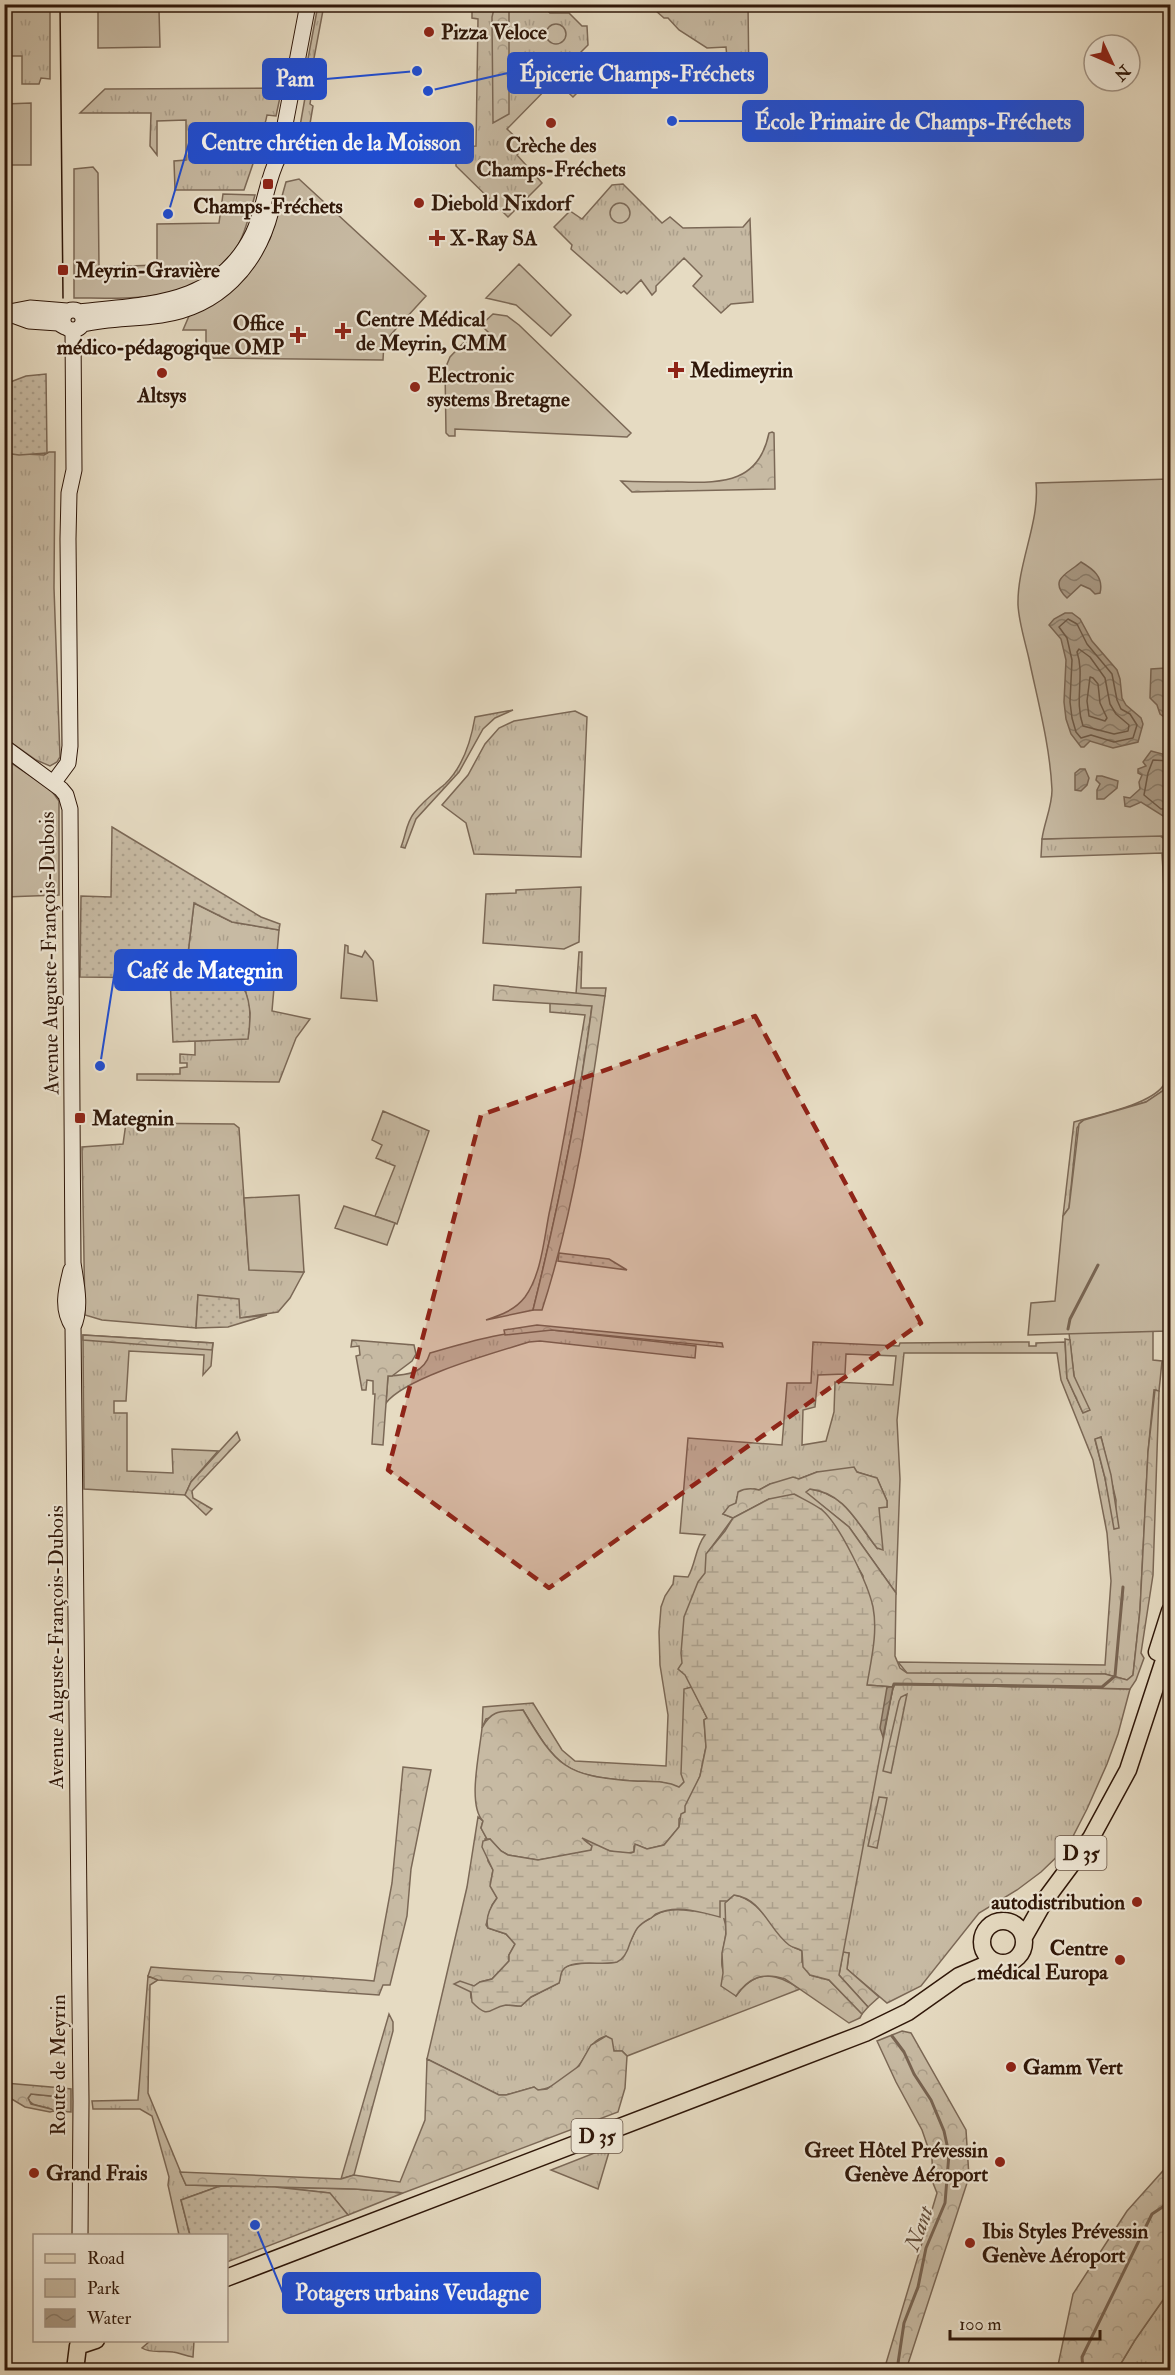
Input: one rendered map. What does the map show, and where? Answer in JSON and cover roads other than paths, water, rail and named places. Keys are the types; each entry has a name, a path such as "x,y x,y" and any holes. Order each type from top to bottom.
{"main road":[{"path":"6,314 30,308 73,321 172,301 194,293 216,279 235,261 253,234 264,204 273,166 280,161 308,4"},
{"name":"Avenue Auguste-François-Dubois","path":"73,321 74,470 69,493 68,539 69,756 65,768 54,782 66,795 70,809 73,1263 66,1292 66,1316 73,1327 80,1966"},
{"path":"4,747 54,782"},
{"name":"D 35","path":"1110,1801 1119,1765 1170,1611"},
{"name":"D 35","path":"1024,1936 1045,1900 1092,1838 1128,1770 1170,1642"},
{"name":"D 35","path":"1009,1922 1045,1900"},
{"path":"999,1921 1009,1922 1018,1927 1024,1936 1023,1947 1018,1957 1009,1962 994,1961 986,1955 982,1945 983,1935 989,1926 999,1921"},
{"name":"D 35","path":"959,1976 982,1945"},
{"name":"D 35","path":"228,2277 866,2033 908,2012 959,1976 994,1961"},
{"name":"Route de Meyrin","path":"80,1966 80,2234"},
{"path":"75,2370 78,2343"}],"water":[{"path":"1081,562 1099,578 1100,593 1095,594 1081,585 1067,598 1061,591 1059,581"},
{"path":"1065,613 1072,613 1080,619 1092,641 1117,670 1122,698 1126,705 1141,718 1143,724 1138,742 1113,748 1090,741 1081,747 1071,734 1064,702 1066,660 1061,639 1049,625"},
{"path":"1170,664 1170,721 1160,714 1157,705 1150,698 1151,669 1166,668"},
{"path":"1151,751 1170,756 1170,813 1163,816 1141,802 1130,807 1125,806 1124,797 1130,798 1140,789 1139,782 1142,775 1138,773 1138,769 1146,766 1143,762"},
{"path":"1080,769 1085,769 1089,778 1087,785 1081,791 1075,790 1075,773"},
{"path":"1097,776 1118,781 1117,788 1104,799 1097,799 1100,784 1096,780"},
{"path":"887,1687 893,1687 883,1737 880,1728"}],"waterway":[{"path":"1068,1329 1070,1319 1098,1265"},
{"path":"893,1687 894,1684 1102,1687 1115,1676 1123,1587"},
{"name":"Nant","path":"892,2036 904,2052 914,2074 931,2100 944,2131 949,2154 945,2203 926,2248 918,2287 904,2323 897,2370"},
{"name":"Nant","path":"1083,2370 1082,2357 1152,2214 1170,2202"}],"tram line":[{"path":"60,4 63,298"}],"place":[{"name":"Pizza Veloce","path":"429,32"},
{"name":"Pam","path":"417,71"},
{"name":"Épicerie Champs-Fréchets","path":"428,91"},
{"name":"École Primaire de Champs-Fréchets","path":"672,121"},
{"name":"Crèche des Champs-Fréchets","path":"551,123"},
{"name":"Champs-Fréchets","path":"268,184"},
{"name":"Diebold Nixdorf","path":"419,203"},
{"name":"Centre chrétien de la Moisson","path":"168,214"},
{"name":"X-Ray SA","path":"437,238"},
{"name":"Meyrin-Gravière","path":"63,270"},
{"name":"Centre Médical de Meyrin, CMM","path":"343,331"},
{"name":"Office médico-pédagogique OMP","path":"298,335"},
{"name":"Medimeyrin","path":"676,370"},
{"name":"Altsys","path":"162,373"},
{"name":"Electronic systems Bretagne","path":"415,387"},
{"name":"Café de Mategnin","path":"100,1066"},
{"name":"Mategnin","path":"80,1118"},
{"name":"autodistribution","path":"1137,1902"},
{"name":"Centre médical Europa","path":"1120,1960"},
{"name":"Gamm Vert","path":"1011,2067"},
{"name":"Greet Hôtel Prévessin Genève Aéroport","path":"1000,2162"},
{"name":"Grand Frais","path":"34,2173"},
{"name":"Potagers urbains Veudagne","path":"255,2225"},
{"name":"Ibis Styles Prévessin Genève Aéroport","path":"970,2243"}]}
